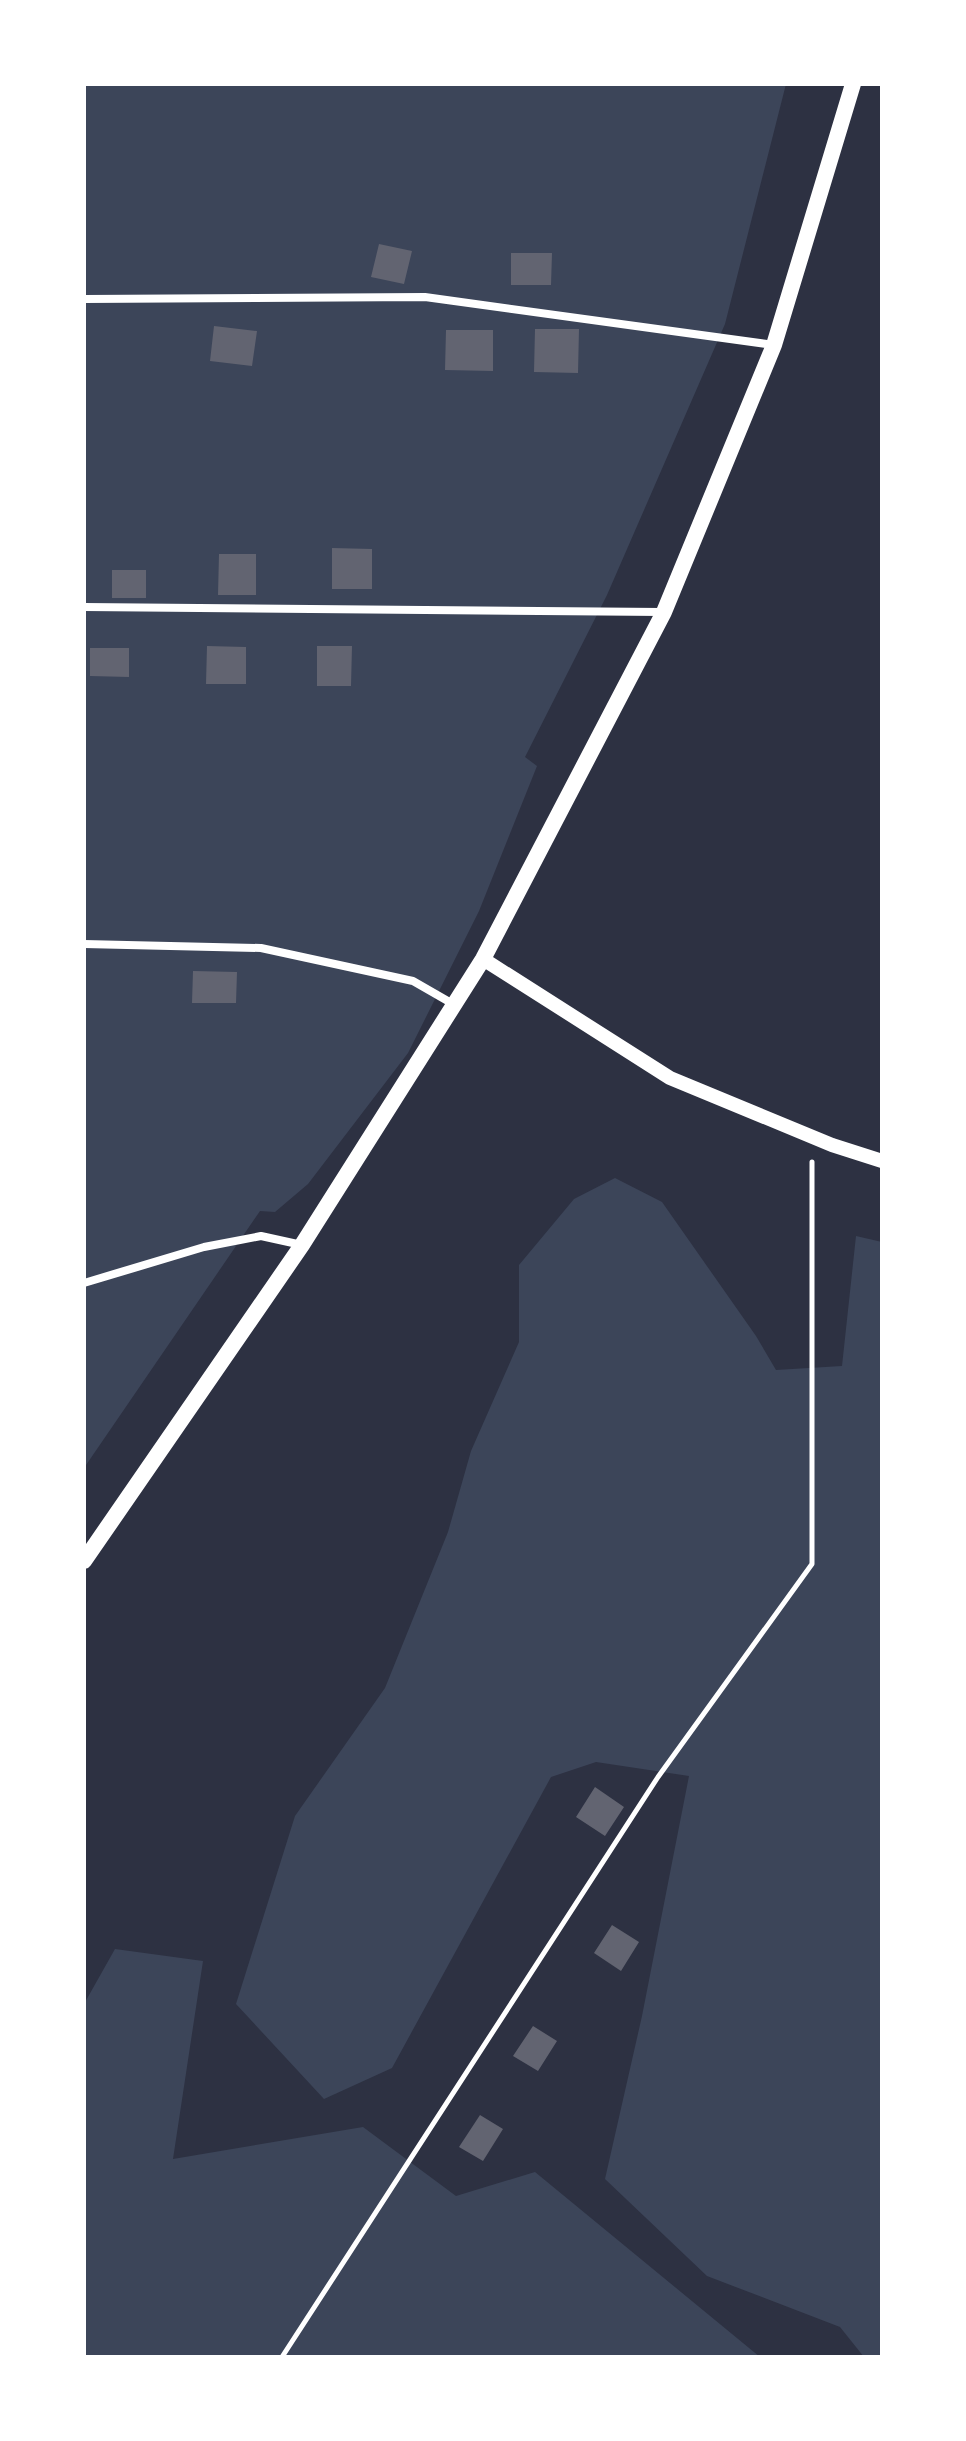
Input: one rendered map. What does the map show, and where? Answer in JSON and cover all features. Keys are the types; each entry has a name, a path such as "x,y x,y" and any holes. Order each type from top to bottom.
{"main road":[{"path":"84,1561 302,1245 483,959 664,612 774,345 853,84"}],"street":[{"path":"84,299 425,297 774,345"},
{"path":"84,607 664,612"},
{"path":"84,944 261,948 413,981 453,1004"},
{"path":"483,959 670,1078 812,1137 882,1161"},
{"path":"84,1283 204,1247 261,1236 302,1245"}],"path":[{"path":"282,2357 658,1777 812,1564 812,1137"}],"shaded area":[{"path":"84,84 786,84 725,324 607,595 525,757 537,766 479,911 408,1053 308,1184 275,1212 260,1211 84,1468"},
{"path":"615,1178 662,1202 756,1336 776,1370 842,1366 856,1236 882,1242 882,2357 864,2357 840,2327 707,2276 605,2179 642,2016 689,1776 596,1762 551,1777 392,2068 324,2099 236,2004 295,1816 385,1688 448,1532 471,1451 519,1342 519,1265 574,1199"},
{"path":"115,1949 203,1961 173,2159 363,2127 456,2196 535,2172 760,2357 84,2357 84,2004"}],"building":[{"path":"379,244 412,251 404,284 371,277"},
{"path":"511,253 552,253 551,285 511,285"},
{"path":"214,326 257,331 252,366 210,361"},
{"path":"535,329 579,329 578,373 534,372"},
{"path":"446,330 493,330 493,371 445,370"},
{"path":"332,548 372,549 372,589 332,589"},
{"path":"219,554 256,554 256,595 218,595"},
{"path":"112,570 146,570 146,598 112,598"},
{"path":"207,646 246,647 246,684 206,684"},
{"path":"317,646 352,646 351,686 317,686"},
{"path":"90,648 129,648 129,677 90,676"},
{"path":"193,971 237,972 236,1003 192,1003"},
{"path":"595,1787 624,1807 605,1836 576,1817"},
{"path":"612,1925 639,1942 621,1971 594,1953"},
{"path":"533,2026 557,2041 538,2071 513,2056"},
{"path":"480,2115 503,2129 483,2161 459,2147"}]}
